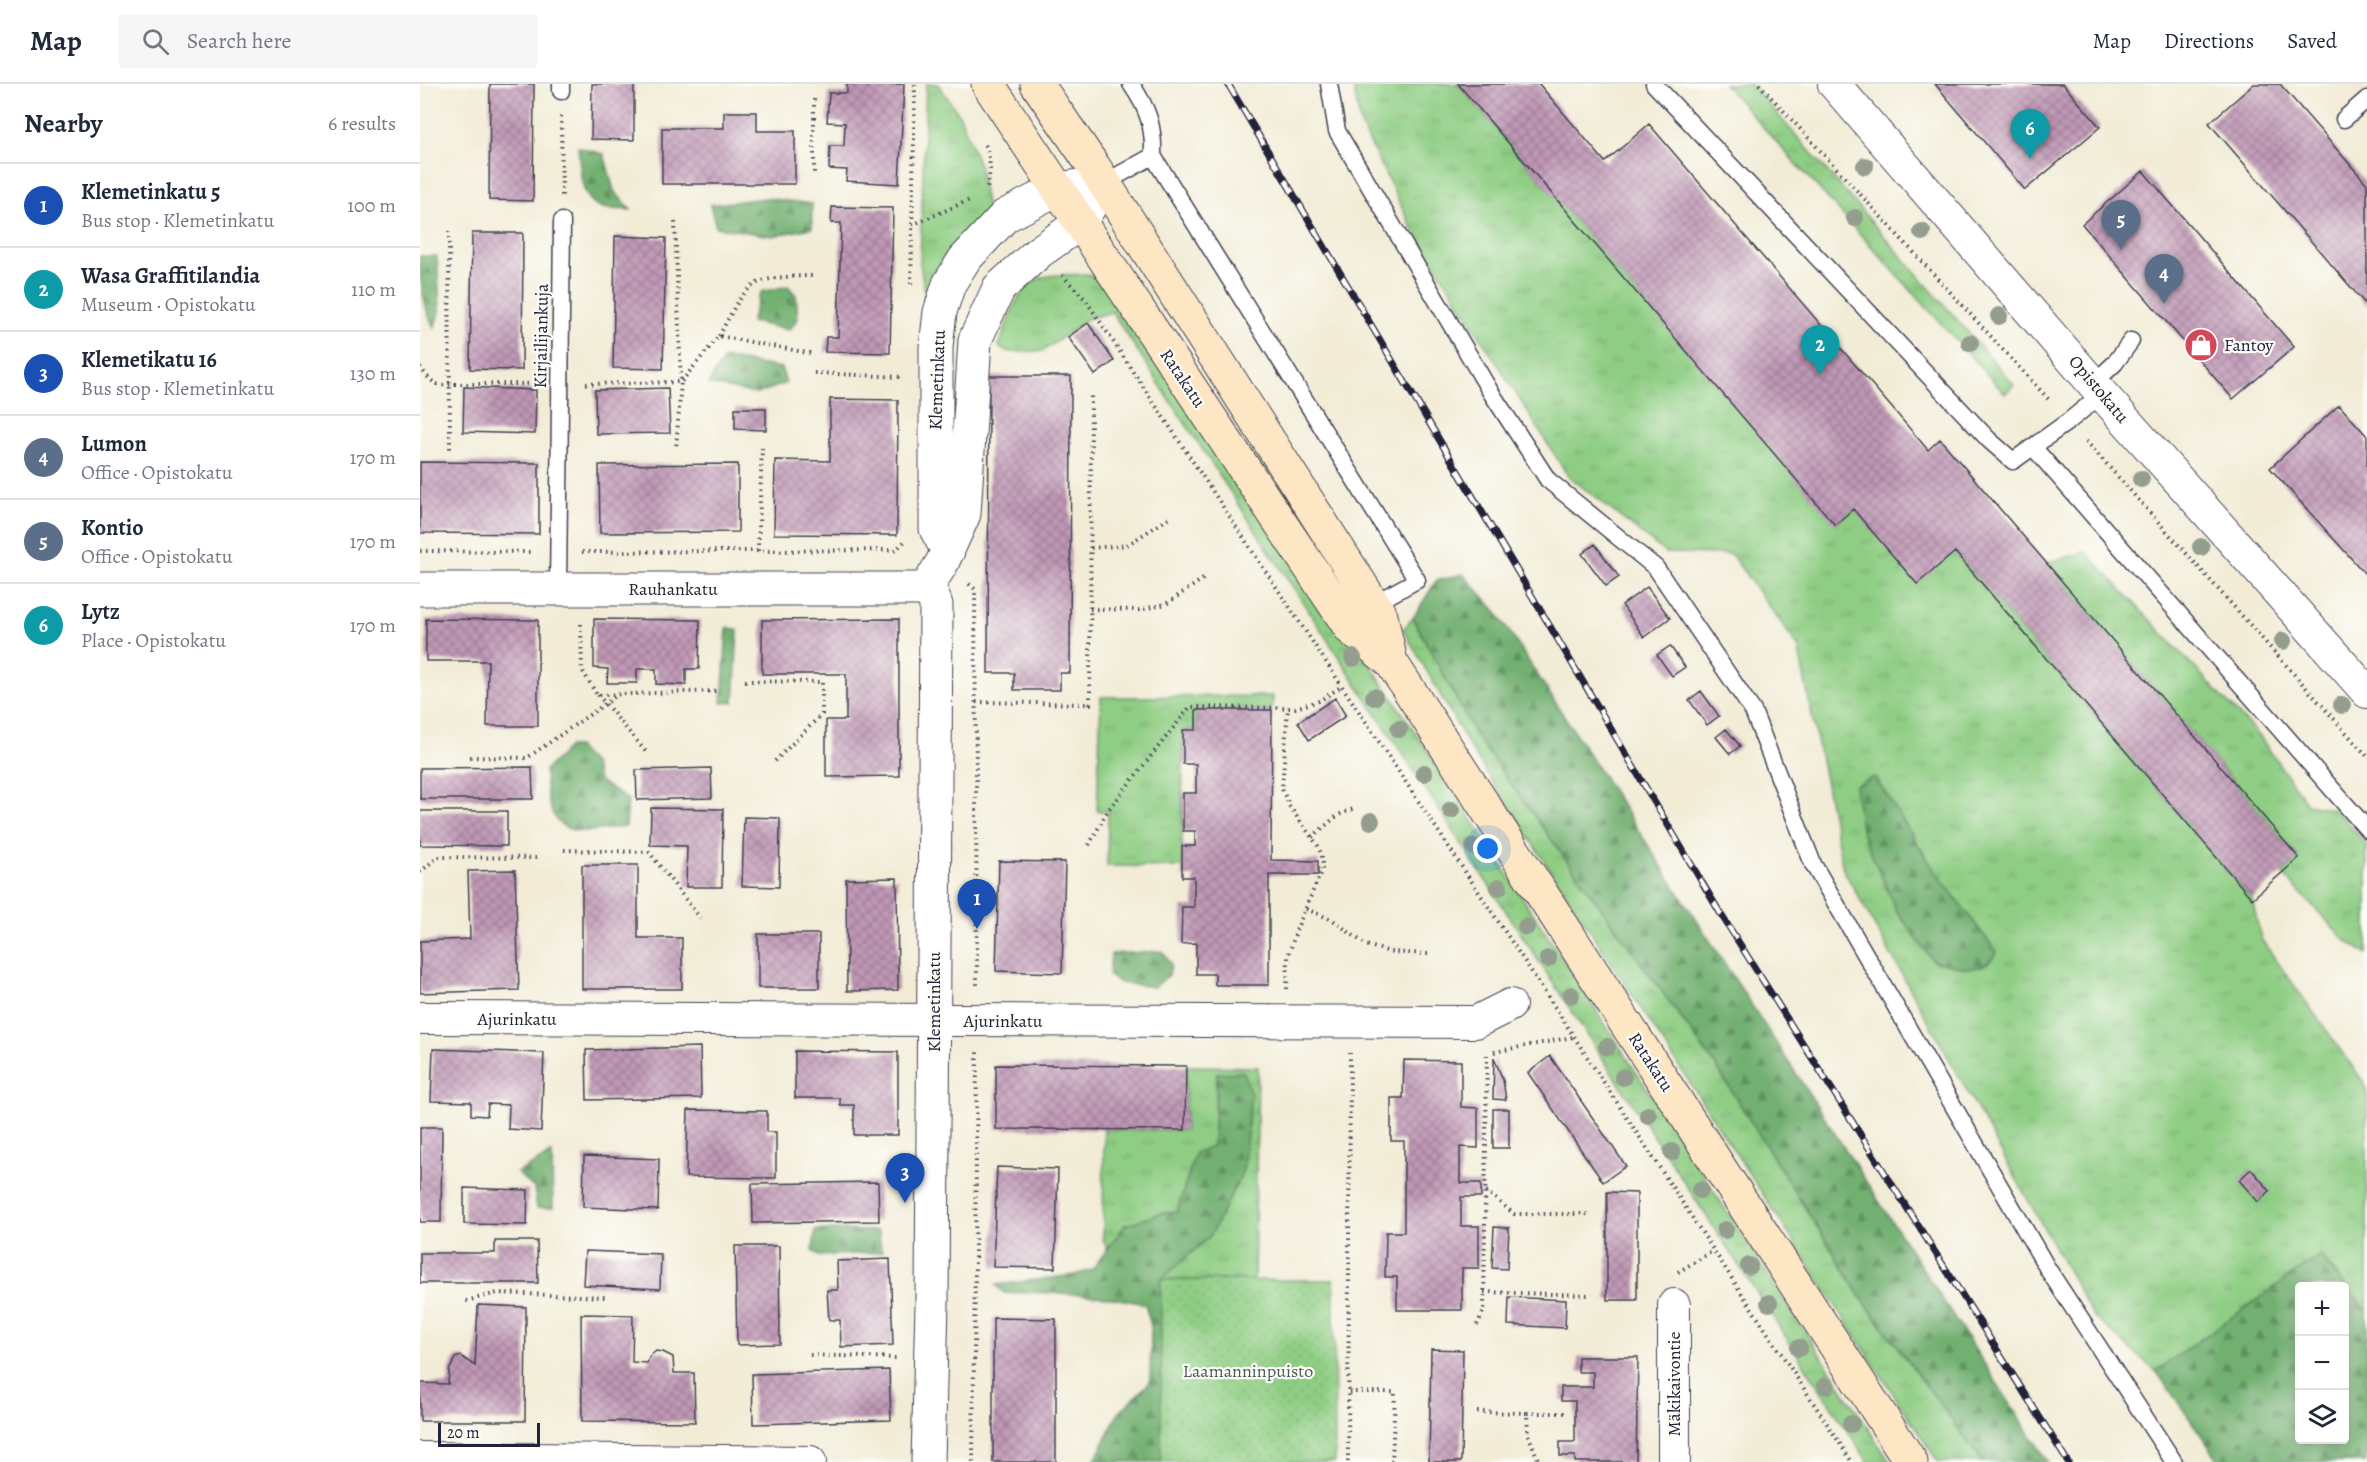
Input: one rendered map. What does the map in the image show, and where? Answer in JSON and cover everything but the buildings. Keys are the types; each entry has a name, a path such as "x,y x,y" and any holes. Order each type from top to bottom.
{"main road":[{"name":"Ratakatu","path":"988,84 1079,224 1351,629 1390,662 1911,1462"},
{"name":"Ratakatu","path":"1037,84 1104,183 1381,616 1390,662"}],"street":[{"name":"Opistokatu","path":"1834,84 2098,388 2367,692"},
{"name":"Klemetinkatu","path":"948,551 936,529 936,347 940,312 949,284 995,205 1057,189 1104,183"},
{"name":"Klemetinkatu","path":"928,1462 932,1303 936,604 933,596 926,589 948,551 964,514 975,340 999,288 1039,252 1079,224 1104,183"},
{"name":"Rauhankatu","path":"420,589 926,589"},
{"name":"Ajurinkatu","path":"420,1018 1476,1022 1510,1005"},
{"name":"Mäkikaivontie","path":"1674,1305 1674,1462"},
{"path":"420,1458 810,1462"}],"lane":[{"path":"1131,84 1142,100 1154,133 1153,156 1417,580 1373,604"},
{"path":"1329,84 1337,131 1490,391 1548,480 1656,568 1753,711 1813,864 2049,1271 2174,1462"},
{"path":"1654,84 1989,440 2013,461 2069,422 2098,388 2131,341"},
{"path":"2344,120 2367,99"},
{"path":"1104,183 1153,156"},
{"name":"Kirjailijankuja","path":"558,589 562,221"},
{"path":"2033,447 2367,829"}],"path":[{"path":"561,88 562,221"},
{"path":"814,99 814,174"},
{"path":"912,225 995,205 989,181 989,153 984,142"},
{"path":"675,222 681,382 676,449"},
{"path":"449,231 450,450"},
{"path":"1039,252 1085,299 1852,1462"},
{"path":"420,367 431,381 444,386 450,384 681,382 719,336 741,295 762,280 772,277 812,276"},
{"path":"719,336 814,354"},
{"path":"814,373 910,377"},
{"path":"976,702 1090,704 1091,393"},
{"path":"758,551 762,448"},
{"path":"1090,548 1127,545 1169,518"},
{"path":"420,551 896,550 908,537"},
{"path":"1090,609 1139,610 1166,604 1206,577"},
{"path":"975,589 977,997"},
{"path":"580,615 582,670 597,695 646,752"},
{"path":"745,681 822,682 822,714 774,762"},
{"path":"1089,845 1108,810 1190,707 1295,708 1319,701 1342,686"},
{"path":"597,695 716,691"},
{"path":"470,757 527,758 619,694"},
{"path":"1287,990 1288,957 1297,928 1322,870 1322,856 1312,837 1290,807 1282,789 1288,707"},
{"path":"1312,837 1338,815 1353,809"},
{"path":"564,850 649,852 700,918"},
{"path":"420,872 438,857 536,858"},
{"path":"1306,909 1333,920 1366,945 1390,952 1428,954"},
{"path":"1348,1462 1351,1022"},
{"path":"973,1462 977,1045"},
{"path":"1477,1325 1484,1310 1487,1051"},
{"path":"1485,1190 1514,1214 1590,1214"},
{"path":"1484,1292 1588,1295"},
{"path":"466,1301 497,1293 605,1297"},
{"path":"810,1355 901,1358"},
{"path":"1349,1392 1395,1392 1392,1462"},
{"path":"1477,1412 1565,1413"},
{"path":"1527,1413 1528,1434 1539,1462"}],"green space":[{"path":"926,84 938,84 960,116 979,165 988,214 927,309 920,263"},
{"path":"1353,84 1458,84 1836,524 1853,509 1955,552 2252,899 2261,939 2367,1087 2367,1311 2349,1290 2349,1282 2343,1282 2320,1255 2156,1371 2093,1316 1843,869 1798,646 1731,554 1666,553 1568,476 1413,230 1360,123"},
{"path":"1724,84 1751,84 2014,385 2005,394"},
{"path":"578,147 604,154 614,191 631,210 603,208 589,198 582,183"},
{"path":"765,198 812,204 812,228 772,236 716,227 710,205"},
{"path":"420,256 437,256 440,310 434,328 423,293"},
{"path":"1087,274 1107,283 1129,304 1411,726 1890,1462 1868,1462 1112,312 1089,318 1043,351 1009,352 999,347 1014,306 1027,287 1044,277"},
{"path":"788,286 796,295 798,319 789,330 751,322 761,292"},
{"path":"724,358 781,368 786,383 757,394 708,384"},
{"path":"2086,552 2260,737 2307,804 2336,810 2367,845 2367,954 2344,939 2282,873 2299,858 2046,563"},
{"path":"1463,574 1496,611 2048,1462 1983,1462 1865,1303 1714,1063 1476,736 1413,618 1436,581"},
{"path":"1413,618 1476,736 1714,1063 1865,1303 1983,1462 1938,1462 1471,749 1403,629"},
{"path":"727,627 738,630 734,702 722,703"},
{"path":"1273,696 1272,710 1196,710 1196,730 1183,730 1182,867 1107,866 1108,811 1097,811 1101,697"},
{"path":"569,747 577,747 594,765 598,780 628,800 626,826 589,831 575,830 564,827 556,819 550,808 545,770"},
{"path":"1875,777 1935,871 1997,952 1984,965 1968,968 1933,961 1897,912 1861,830 1855,786"},
{"path":"1162,951 1171,964 1169,975 1155,987 1120,983 1109,976 1111,954"},
{"path":"1186,1066 1258,1067 1254,1280 1161,1280 1211,1235 1217,1073 1213,1146 1185,1189 1177,1212 1162,1213 1126,1225 1108,1249 1103,1240 1104,1130 1185,1130"},
{"path":"1244,1072 1251,1095 1243,1171 1211,1235 1161,1280 1162,1462 1094,1462 1118,1414 1150,1382 1151,1326 1145,1304 1110,1297 1075,1294 1004,1293 996,1285 1074,1275 1092,1270 1125,1225 1162,1213 1177,1212 1195,1153 1213,1145 1217,1073"},
{"path":"552,1153 553,1208 537,1208 534,1188 517,1173"},
{"path":"815,1230 878,1231 882,1252 819,1256 813,1251"},
{"path":"2320,1255 2343,1282 2295,1282 2295,1444 2349,1444 2349,1290 2367,1311 2367,1462 2220,1462 2156,1371"},
{"name":"Laamanninpuisto","path":"1161,1280 1334,1280 1335,1462 1161,1462"}],"railway":[{"path":"1228,84 1722,916 2068,1462"}],"place":[{"name":"Lytz","path":"2030,159"},
{"name":"Kontio","path":"2121,250"},
{"name":"Lumon","path":"2164,304"},
{"name":"Fantoy","path":"2201,345"},
{"name":"Wasa Graffitilandia","path":"1820,375"},
{"name":"Klemetinkatu 5","path":"977,929"},
{"name":"Klemetikatu 16","path":"905,1203"}]}
